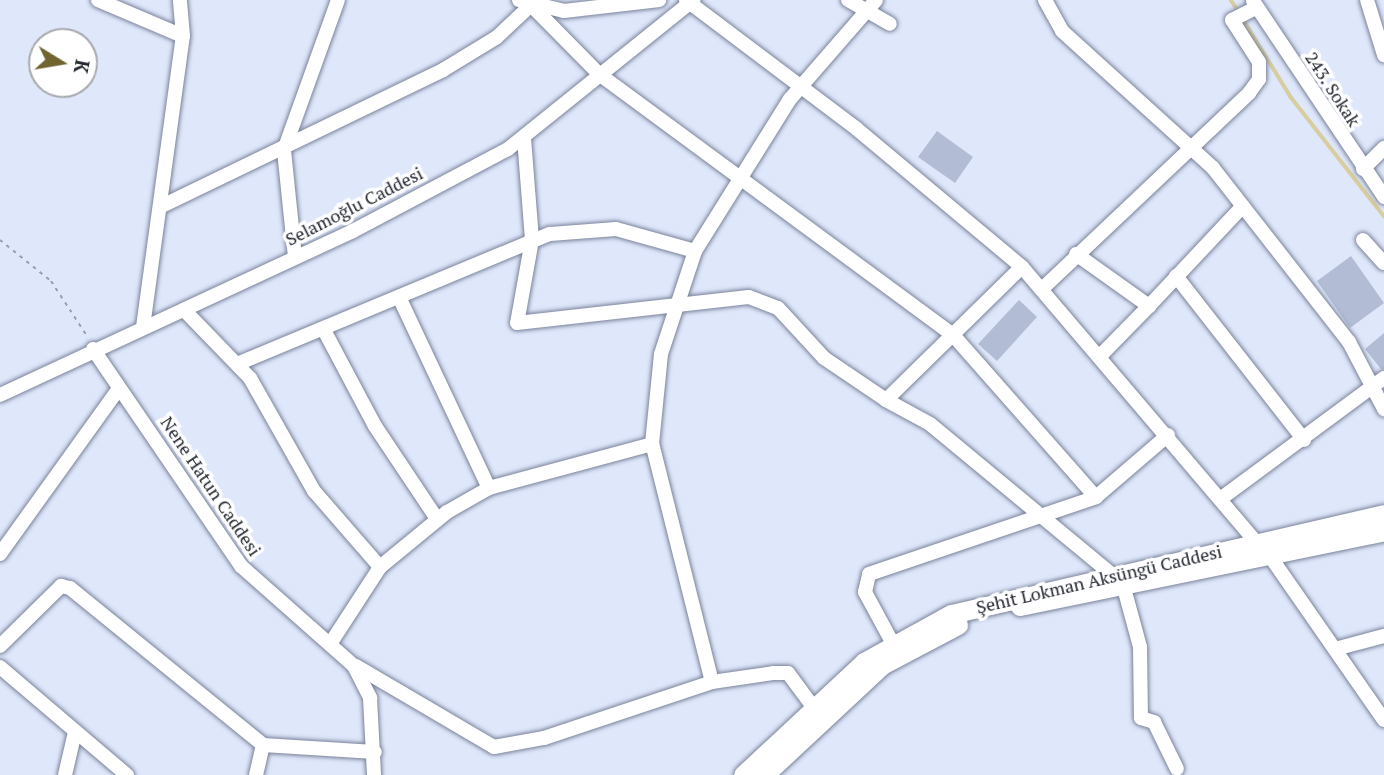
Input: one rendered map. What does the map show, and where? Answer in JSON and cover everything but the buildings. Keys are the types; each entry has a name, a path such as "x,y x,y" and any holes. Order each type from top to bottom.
{"main road":[{"name":"Şehit Lokman Aksüngü Caddesi","path":"743,775 814,708 892,642 996,598 1258,544 1384,514"},
{"name":"Şehit Lokman Aksüngü Caddesi","path":"764,775 872,674 939,632 984,614 1272,559 1384,531"}],"street":[{"path":"98,0 183,36"},
{"path":"143,327 162,206 183,36 180,0"},
{"path":"295,257 284,150 338,0"},
{"path":"525,3 582,11 659,0"},
{"path":"848,0 863,13 890,24"},
{"path":"712,682 652,444 661,354 673,309 695,251 745,177 785,106 802,91 876,0"},
{"path":"1045,0 1062,31 1149,115 1195,148 1379,382 1384,409"},
{"path":"1367,0 1384,55"},
{"path":"690,1 1022,267 1102,354 1223,497 1258,544"},
{"name":"Selamoğlu Caddesi","path":"0,395 93,349 184,310 295,257 524,138 690,1"},
{"path":"162,206 284,150 443,70 497,37 525,3"},
{"path":"525,3 599,74 745,177 953,335 1096,496"},
{"path":"1043,288 1076,254 1195,148 1259,79 1259,62 1232,20 1254,4"},
{"name":"243. Sokak","path":"1254,4 1384,197"},
{"path":"524,138 532,240 517,323 673,309 748,297 765,301 824,358 886,400 930,424 1110,573"},
{"path":"1363,169 1384,148"},
{"path":"1102,354 1243,206"},
{"path":"237,364 325,332 532,240 616,229 695,251"},
{"path":"1363,240 1384,263"},
{"path":"1076,254 1149,306"},
{"path":"886,400 1022,267"},
{"path":"1176,276 1304,440"},
{"path":"400,299 489,488"},
{"path":"184,310 237,364 314,491 380,567"},
{"path":"325,332 375,426 437,519"},
{"name":"Nene Hatun Caddesi","path":"93,349 117,391 156,436 241,566 332,641 354,666 370,698 374,775"},
{"path":"1223,497 1304,440 1379,382"},
{"path":"0,554 117,391"},
{"path":"892,642 865,592 869,573 1096,496 1168,435"},
{"path":"332,641 380,567 437,519 489,488 652,444"},
{"path":"1272,559 1384,720"},
{"path":"0,646 61,586 70,588 263,745 374,752"},
{"path":"1124,587 1140,647 1141,718 1154,722 1177,769"},
{"path":"1335,649 1384,636"},
{"path":"354,666 494,747 544,738 712,682 788,673 814,708"},
{"path":"0,667 127,775"},
{"path":"65,775 75,732"},
{"path":"256,775 263,745"}],"path":[{"path":"0,240 51,281 93,349"}],"waterway":[{"path":"1231,0 1239,12"},
{"path":"1243,19 1291,97 1384,216"}]}
